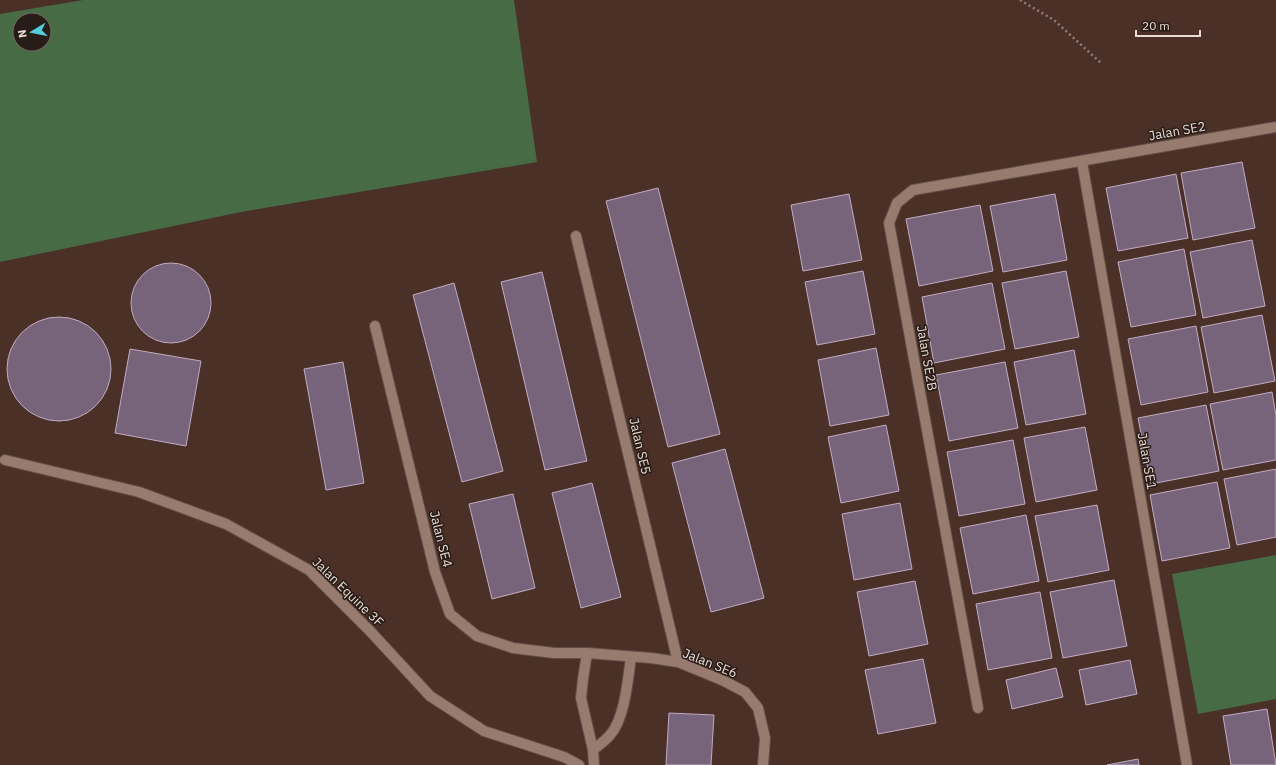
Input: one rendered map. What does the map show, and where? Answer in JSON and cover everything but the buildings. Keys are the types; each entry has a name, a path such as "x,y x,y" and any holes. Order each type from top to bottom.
{"street":[{"name":"Jalan SE2","path":"1082,162 1276,127"},
{"name":"Jalan SE2B","path":"978,708 890,223 897,203 913,190 1082,162"},
{"name":"Jalan SE1","path":"1082,162 1187,765"},
{"name":"Jalan SE5","path":"576,236 678,662"},
{"name":"Jalan SE4","path":"375,326 436,572 450,614 477,636 513,648 554,653 587,654"},
{"name":"Jalan Equine 3F","path":"5,460 139,492 226,524 309,570 370,631 430,696 484,731 564,757 579,765"},
{"name":"Jalan SE6","path":"587,654 651,658 678,662 724,681 745,692 758,708 765,738 763,765"},
{"path":"587,654 582,698 594,750 594,765"},
{"path":"594,750 610,735 617,724 624,700 631,657"}],"path":[{"path":"1020,0 1054,20 1102,64"}],"green space":[{"path":"83,0 514,0 537,162 241,212 0,262 0,14"},
{"path":"1276,555 1276,699 1198,714 1172,574"}]}
